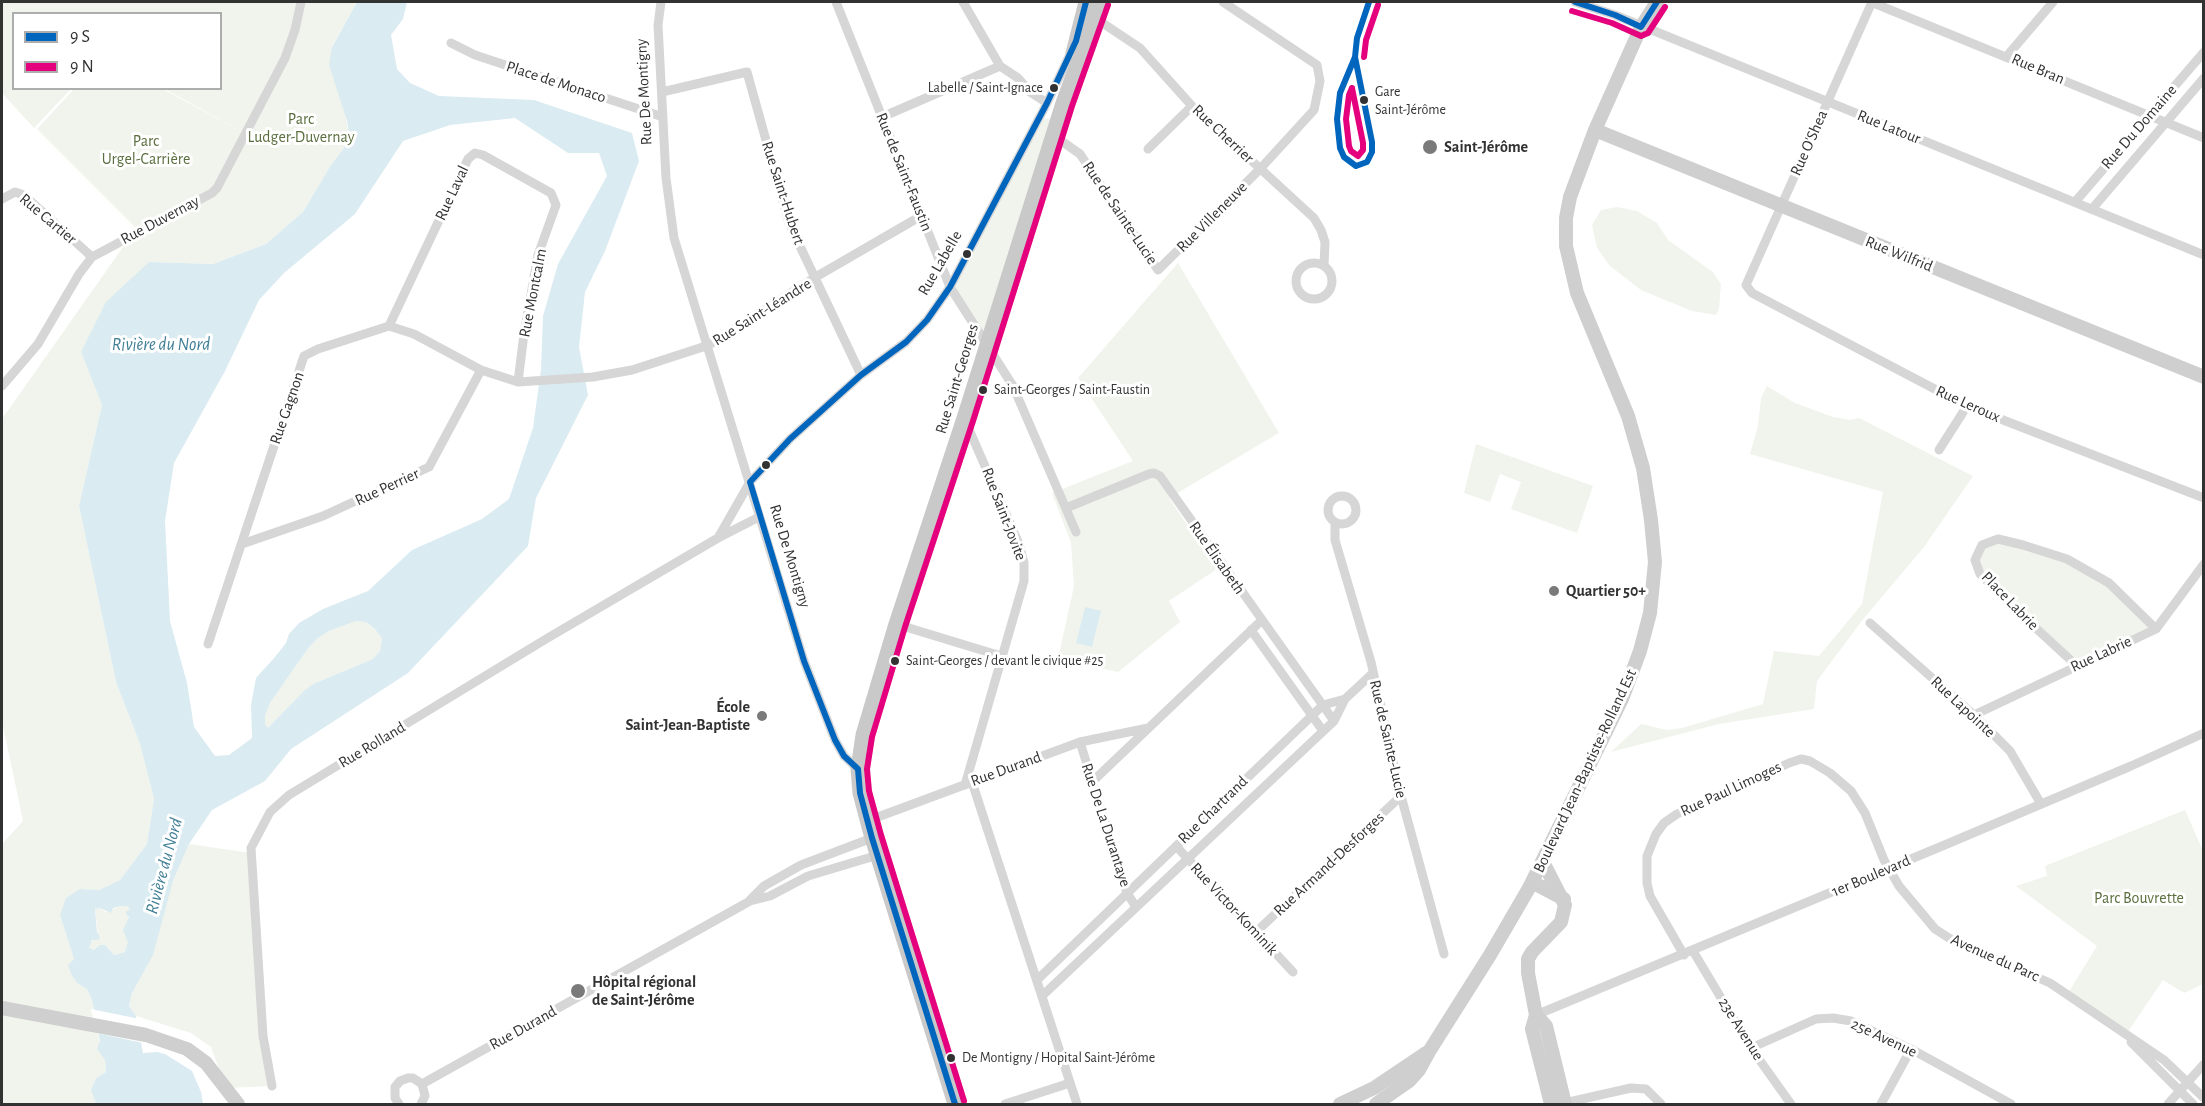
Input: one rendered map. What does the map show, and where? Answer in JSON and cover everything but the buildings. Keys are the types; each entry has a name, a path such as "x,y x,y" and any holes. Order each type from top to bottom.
{"main road":[{"name":"Rue Labelle","path":"1063,102 1086,2"},
{"name":"Rue Saint-Georges","path":"858,769 863,735 896,624 964,418 1063,102 1100,2"},
{"path":"858,769 860,793 872,838 955,1104"}],"street":[{"name":"Rue Duvernay","path":"2,386 38,344 92,257 212,193 217,188 285,58 295,30 301,2"},
{"name":"Rue De Montigny","path":"662,2 658,25 666,178 674,238 709,345 804,661 835,740 844,756 858,769"},
{"name":"Rue de Saint-Faustin","path":"836,2 950,287 1013,386 1076,532"},
{"path":"963,2 1000,66 1018,78 1030,92 1047,103"},
{"name":"Rue Villeneuve","path":"1158,270 1260,169 1314,110 1320,81 1317,65 1223,2"},
{"name":"Rue Latour","path":"1575,2 1615,15 2204,255"},
{"name":"Boulevard Jean-Baptiste-Rolland Est","path":"1376,1104 1409,1081 1419,1070 1532,882 1622,699 1640,651 1650,613 1654,562 1643,468 1628,417 1577,293 1566,246 1566,218 1570,197 1595,130 1641,27 1657,2"},
{"name":"Rue Bran","path":"1872,2 2204,138"},
{"name":"Rue O'Shea","path":"1746,285 1872,2"},
{"path":"2007,56 2054,2"},
{"name":"Rue Cherrier","path":"1095,18 1140,48 1192,106 1314,218 1325,242 1324,266 1332,275 1333,280 1330,292 1321,299 1304,297 1296,286 1297,274 1306,265 1318,263 1324,266"},
{"name":"Rue Labelle","path":"750,482 790,439 861,375 906,342 927,320 950,287 1047,103 1076,41"},
{"name":"Place de Monaco","path":"451,43 475,55 663,117"},
{"name":"Rue Du Domaine","path":"2075,202 2204,52"},
{"path":"882,117 1000,66"},
{"name":"Rue Saint-Hubert","path":"662,92 747,72 789,223 861,375"},
{"name":"Rue Du Domaine","path":"2092,209 2204,78"},
{"path":"1148,150 1192,106"},
{"name":"Rue Wilfrid","path":"1595,130 2204,377"},
{"name":"Rue de Sainte-Lucie","path":"1053,135 1080,154 1158,270"},
{"name":"Rue Laval","path":"389,326 468,159 475,153 483,155 551,193 556,206"},
{"name":"Rue Cartier","path":"2,199 15,192 24,195 92,257"},
{"name":"Rue Montcalm","path":"518,382 538,255 556,206"},
{"name":"Rue Saint-Léandre","path":"518,382 593,377 632,370 709,345 814,279 921,216"},
{"name":"Rue Leroux","path":"1746,285 1752,293 1967,406 2204,498"},
{"path":"389,326 414,334 481,370 518,382"},
{"name":"Rue Gagnon","path":"208,644 304,356 318,349 389,326"},
{"name":"Rue Perrier","path":"242,544 323,516 429,468 481,370"},
{"path":"1939,450 1967,406"},
{"name":"Rue Saint-Jovite","path":"964,418 1019,544 1024,563 1024,581 1001,656 968,783"},
{"name":"Rue Élisabeth","path":"1066,508 1149,474 1160,477 1334,721"},
{"name":"Rue Rolland","path":"718,537 750,482"},
{"name":"Rue Rolland","path":"272,1086 262,1036 251,848 270,812 289,795 718,537 759,517"},
{"name":"Rue de Sainte-Lucie","path":"1335,523 1335,540 1373,673 1401,796 1444,954"},
{"name":"Place Labrie","path":"2077,666 1980,574 1975,560 1982,545 1998,539 2023,544 2067,560 2109,583 2156,629"},
{"name":"Rue Labrie","path":"1974,715 2156,629 2204,564"},
{"path":"1093,781 1262,620"},
{"name":"Rue Lapointe","path":"1870,623 1974,715 2010,751 2041,804"},
{"path":"896,624 1001,656"},
{"path":"1251,630 1323,731"},
{"name":"Rue Chartrand","path":"1042,996 1334,721 1345,699 1373,673"},
{"name":"Rue Chartrand","path":"1037,980 1323,705 1345,699"},
{"name":"Rue Durand","path":"867,820 1080,742 1148,728"},
{"name":"1er Boulevard","path":"1536,1015 1689,953 2204,733"},
{"name":"Rue De La Durantaye","path":"1080,742 1127,893 1136,907"},
{"name":"Rue Paul Limoges","path":"1689,953 1650,896 1647,883 1647,856 1656,834 1664,823 1677,814 1789,763 1801,759 1810,761 1830,773 1851,791 1864,813 1889,868"},
{"path":"968,783 1037,980 1077,1104"},
{"name":"Rue Armand-Desforges","path":"1256,933 1401,796"},
{"name":"Rue Durand","path":"750,901 764,886 801,865 872,838"},
{"name":"Rue Victor-Kominik","path":"1176,846 1293,972"},
{"name":"Rue Durand","path":"399,1104 394,1098 394,1092 400,1081 413,1078 422,1084 750,901 770,896 808,876 878,855"},
{"path":"1543,862 1564,900 1565,911 1561,922 1532,952 1528,960 1528,973 1536,1015 1546,1026 1560,1104 1631,1088 1646,1089 1660,1104"},
{"name":"Avenue du Parc","path":"1889,868 1899,886 1935,929 1952,940 2050,983 2164,1060 2204,1098"},
{"path":"1532,882 1564,900"},
{"path":"1087,931 1098,942"},
{"name":"23e Avenue","path":"1689,953 1791,1104"},
{"path":"2,1008 146,1035 187,1049 206,1063 238,1104"},
{"name":"25e Avenue","path":"1751,1048 1816,1019 1833,1018 1851,1021 1911,1049 2011,1104"},
{"name":"Avenue du Parc","path":"2120,1029 2159,1072 2193,1104"},
{"path":"1881,1104 1911,1049"},
{"name":"Boulevard Jean-Baptiste-Rolland Est","path":"1340,1104 1374,1088 1430,1050"},
{"path":"2168,1104 2204,1064"},
{"path":"1005,1104 1070,1083"},
{"path":"421,1104 425,1096 422,1084"}],"green space":[{"path":"2,2 357,2 332,46 350,140 331,165 303,212 266,244 213,264 149,262 81,352 102,405 79,506 116,682 140,744 154,799 147,844 120,880 99,890 80,889 60,915 74,959 69,965 71,973 77,983 87,989 92,1000 105,1060 106,1072 96,1078 91,1090 96,1104 2,1104 2,844 23,821 2,721 2,419 130,237 138,230 37,129 73,90 165,90 246,134 167,90 222,90 222,12 12,12 12,90 70,90 34,128 2,93"},
{"path":"1049,118 1052,124 986,344 950,287 1044,119"},
{"path":"1617,207 1637,211 1657,223 1668,240 1713,272 1721,284 1719,309 1716,315 1692,311 1641,290 1610,266 1597,248 1592,225 1601,210"},
{"path":"1178,263 1279,433 1169,498 1217,569 1169,601 1180,622 1118,672 1058,659 1074,586 1071,543 1052,493 1133,461 1078,378"},
{"path":"1767,386 1795,403 1833,417 1850,420 1859,418 1973,476 1924,547 1864,618 1817,681 1814,709 1719,724 1611,752 1641,724 1667,730 1682,728 1763,704 1774,651 1819,656 1862,604 1883,492 1750,454 1758,426 1761,398"},
{"path":"1476,444 1593,486 1577,533 1511,509 1521,482 1500,474 1490,502 1464,493"},
{"path":"1998,539 2067,559 2109,583 2156,629 2077,666 2000,595 1975,560 1982,545"},
{"path":"356,621 366,622 382,638 380,651 373,659 313,684 268,728 265,724 265,716 270,703 309,647 329,631"},
{"name":"Parc Bouvrette","path":"2185,810 2203,851 2203,984 2184,993 2163,980 2127,1033 2068,993 2097,946 2016,886 2047,876 2045,866"},
{"path":"189,844 251,853 263,1036 272,1086 226,1088 211,1047 191,1033 136,1016 129,1006 132,993 147,967 173,881"},
{"path":"127,906 130,909 128,911 129,946 125,952 114,955 105,945 94,950 89,949 90,943 98,935 95,909 100,908 106,912"}],"water":[{"name":"Rivière du Nord","path":"357,2 407,2 403,19 391,35 397,69 410,83 439,96 534,100 632,133 639,161 605,251 585,292 579,347 588,395 536,498 528,546 408,673 291,749 265,781 212,810 189,844 173,881 153,955 132,993 129,1006 136,1016 143,1053 165,1054 192,1071 201,1092 203,1104 96,1104 91,1090 96,1078 106,1072 105,1060 97,1049 100,1041 92,1000 87,989 77,983 68,965 74,959 60,915 66,898 80,889 99,890 120,880 147,844 154,799 140,744 116,682 79,506 102,405 81,352 106,302 149,262 213,264 266,244 303,212 331,165 350,140 347,121 329,65 332,47","holes":["515,118 568,153 599,153 607,176 558,264 543,316 541,369 533,428 509,499 482,519 412,550 368,591 323,609 299,623 289,634 286,643 256,678 251,705 252,738 229,755 215,756 194,727 187,683 170,621 165,521 174,463 225,371 259,300 284,273 355,214 403,141 450,125","356,621 366,622 382,638 380,651 373,659 313,684 268,728 265,724 265,716 270,703 309,647 329,631","127,906 130,909 126,912 129,917 123,930 128,942 125,952 114,955 105,945 100,945 94,950 89,948 92,940 98,940 100,937 97,932 95,909 100,908 111,913 113,908"]},
{"path":"1085,607 1101,611 1092,647 1076,643"}],"pier":[{"path":"91,1009 140,1019 143,1043 96,1033"}],"transit line":[{"path":"955,1104 872,838 860,793 858,769 844,756 835,740 804,661 750,482 790,439 861,375 906,342 927,320 950,287 1047,103 1076,41 1086,2"},
{"path":"1355,57 1357,38 1369,2"},
{"path":"1575,2 1615,15 1641,27 1657,2"},
{"path":"964,1101 881,835 869,791 867,769 872,737 905,627 973,421 1072,106 1108,5"},
{"path":"1364,57 1366,40 1378,5"},
{"path":"1572,11 1612,23 1641,36 1648,33 1665,7"},
{"path":"1355,57 1372,142 1372,152 1367,162 1356,166 1344,157 1340,148 1337,119 1340,93 1355,57"},
{"path":"1352,88 1363,143 1363,150 1358,156 1351,151 1349,146 1346,119 1352,88"}],"place":[{"name":"Labelle / Saint-Ignace","path":"1054,88"},
{"name":"Gare Saint-Jérôme","path":"1364,100"},
{"name":"Saint-Jérôme","path":"1430,147"},
{"name":"Saint-Georges / Saint-Faustin","path":"983,390"},
{"name":"Quartier 50+","path":"1554,591"},
{"name":"Saint-Georges / devant le civique #25","path":"895,661"},
{"name":"École Saint-Jean-Baptiste","path":"762,716"},
{"name":"Hôpital régional de Saint-Jérôme","path":"578,991"},
{"name":"De Montigny / Hopital Saint-Jérôme","path":"951,1058"}],"park label":[{"name":"Parc Ludger-Duvernay","path":"301,128"},
{"name":"Parc Urgel-Carrière","path":"146,150"}]}
